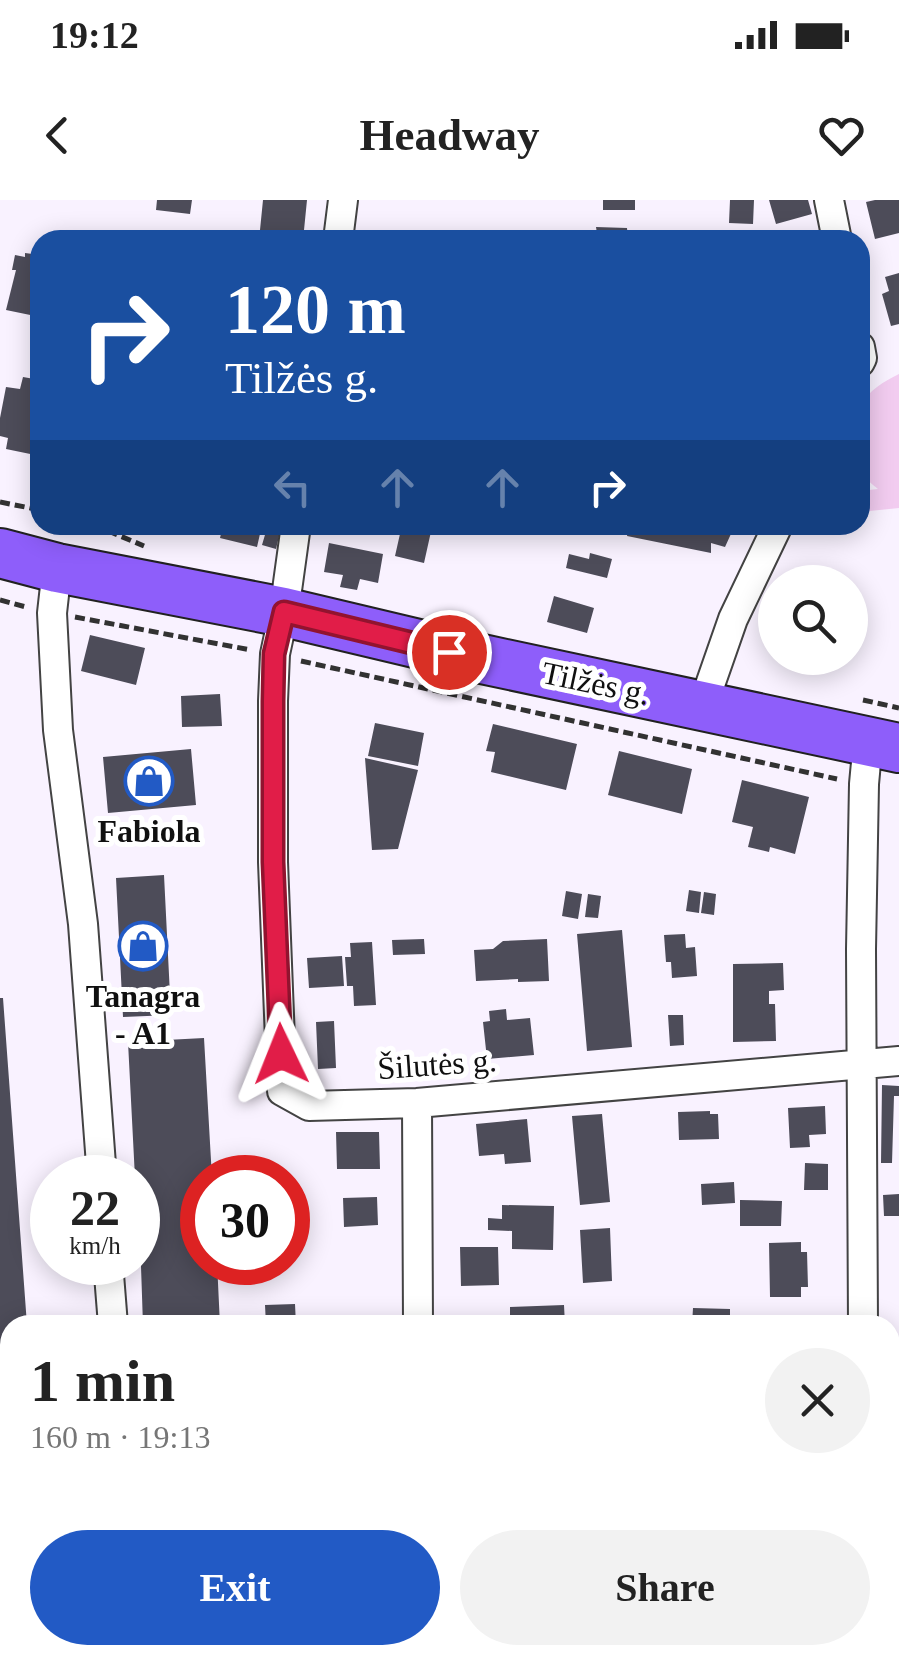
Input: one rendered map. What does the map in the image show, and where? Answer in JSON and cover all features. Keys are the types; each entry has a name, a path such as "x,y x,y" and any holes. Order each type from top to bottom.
{"highway":[{"name":"Tilžės g.","path":"0,553 54,590 279,633 482,660 703,705 877,758"}],"street":[{"path":"339,230 343,200"},
{"path":"829,200 835,230"},
{"path":"279,633 294,535"},
{"path":"703,705 733,619 773,535"},
{"path":"54,590 58,730 83,924 100,1155"},
{"name":"Šilutės g.","path":"279,633 273,862 282,1091 309,1106 418,1103 899,1061"},
{"path":"863,1315 861,949 877,758"},
{"path":"418,1103 418,1315"},
{"path":"110,1285 112,1315"}],"path":[{"path":"0,502 30,508"},
{"path":"0,600 54,590 877,758"}],"shaded area":[{"path":"899,374 899,508 870,511 870,490 878,489 870,481 870,393"}],"building":[{"path":"157,200 192,200 190,214 156,210"},
{"path":"263,200 307,200 304,230 260,230"},
{"path":"603,200 635,200 635,210 603,210"},
{"path":"730,200 754,200 753,224 729,223"},
{"path":"769,200 808,200 812,214 776,224"},
{"path":"899,200 899,233 875,239 866,202"},
{"path":"596,227 627,230 596,230"},
{"path":"25,253 30,254 30,315 6,310 16,270 12,270 15,255 25,257"},
{"path":"899,273 899,324 891,326 882,294 889,291 885,277"},
{"path":"23,377 30,378 30,454 6,449 8,438 0,436 6,387 20,389"},
{"path":"221,535 260,535 257,547 220,538"},
{"path":"265,535 279,535 276,549 262,545"},
{"path":"400,535 430,535 424,563 395,556"},
{"path":"730,535 725,547 711,543 711,553 627,536"},
{"path":"329,543 383,554 378,583 360,579 357,590 340,587 343,575 324,572"},
{"path":"590,553 612,559 607,578 566,568 569,554 589,559"},
{"path":"554,596 594,608 587,633 547,622"},
{"path":"90,635 145,648 136,685 81,671"},
{"path":"220,694 222,726 182,727 181,696"},
{"path":"375,723 424,733 418,766 368,756"},
{"path":"493,724 577,744 566,790 491,772 495,752 486,751"},
{"name":"Fabiola","path":"191,749 196,805 108,813 103,757"},
{"path":"619,751 692,769 682,814 608,795"},
{"path":"365,758 418,770 398,849 372,850"},
{"path":"742,780 809,797 795,854 770,847 769,852 748,847 753,827 732,822"},
{"name":"Tanagra - A1","path":"164,875 171,1015 123,1017 116,878"},
{"path":"689,890 701,892 699,913 686,911"},
{"path":"566,891 582,894 578,919 562,916"},
{"path":"704,892 716,894 714,915 701,913"},
{"path":"588,894 601,896 598,918 585,917"},
{"path":"622,930 632,1047 587,1051 577,934"},
{"path":"685,934 686,948 695,947 697,976 672,978 664,935"},
{"path":"424,939 425,954 393,955 392,940"},
{"path":"547,939 549,981 476,981 474,950 493,949 503,941"},
{"path":"372,942 376,1005 354,1006 353,986 347,986 345,957 351,957 350,943"},
{"path":"342,956 344,986 309,988 307,958"},
{"path":"783,963 784,990 769,991 769,1004 775,1004 776,1041 733,1042 733,964"},
{"path":"0,998 3,998 26,1315 0,1315"},
{"path":"506,1009 507,1020 530,1018 534,1055 487,1059 483,1022 490,1021 489,1011"},
{"path":"668,1015 683,1015 684,1045 670,1046"},
{"path":"334,1021 336,1068 318,1069 316,1022"},
{"path":"204,1038 211,1155 180,1155 180,1285 218,1285 220,1315 143,1315 142,1285 160,1285 160,1155 134,1155 128,1042"},
{"path":"882,1085 899,1086 899,1096 894,1096 892,1163 881,1163"},
{"path":"825,1106 826,1134 809,1135 810,1147 790,1148 788,1108"},
{"path":"678,1112 718,1114 719,1139 679,1140"},
{"path":"602,1114 610,1202 580,1205 572,1116"},
{"path":"527,1119 531,1162 505,1164 504,1154 479,1156 476,1124"},
{"path":"336,1132 379,1132 380,1169 337,1169"},
{"path":"805,1163 828,1164 828,1190 804,1190"},
{"path":"734,1182 735,1203 702,1205 701,1184"},
{"path":"899,1194 899,1216 884,1216 883,1195"},
{"path":"377,1197 378,1225 344,1227 343,1198"},
{"path":"740,1200 782,1201 781,1226 740,1226"},
{"path":"502,1205 554,1206 553,1250 512,1249 512,1231 488,1230 488,1218 502,1219"},
{"path":"610,1228 612,1281 583,1283 580,1230"},
{"path":"801,1242 801,1252 807,1252 808,1287 801,1287 801,1297 770,1297 769,1243"},
{"path":"460,1247 498,1247 499,1285 461,1286"},
{"path":"295,1304 296,1315 266,1315 265,1305"},
{"path":"564,1305 564,1315 510,1315 510,1307"},
{"path":"693,1308 730,1309 730,1315 693,1315"}],"place":[{"name":"Fabiola","path":"149,781"},
{"name":"Tanagra - A1","path":"143,946"}],"route":[{"path":"281,1054 273,862 273,701 274,654 284,612 449,652"}]}
